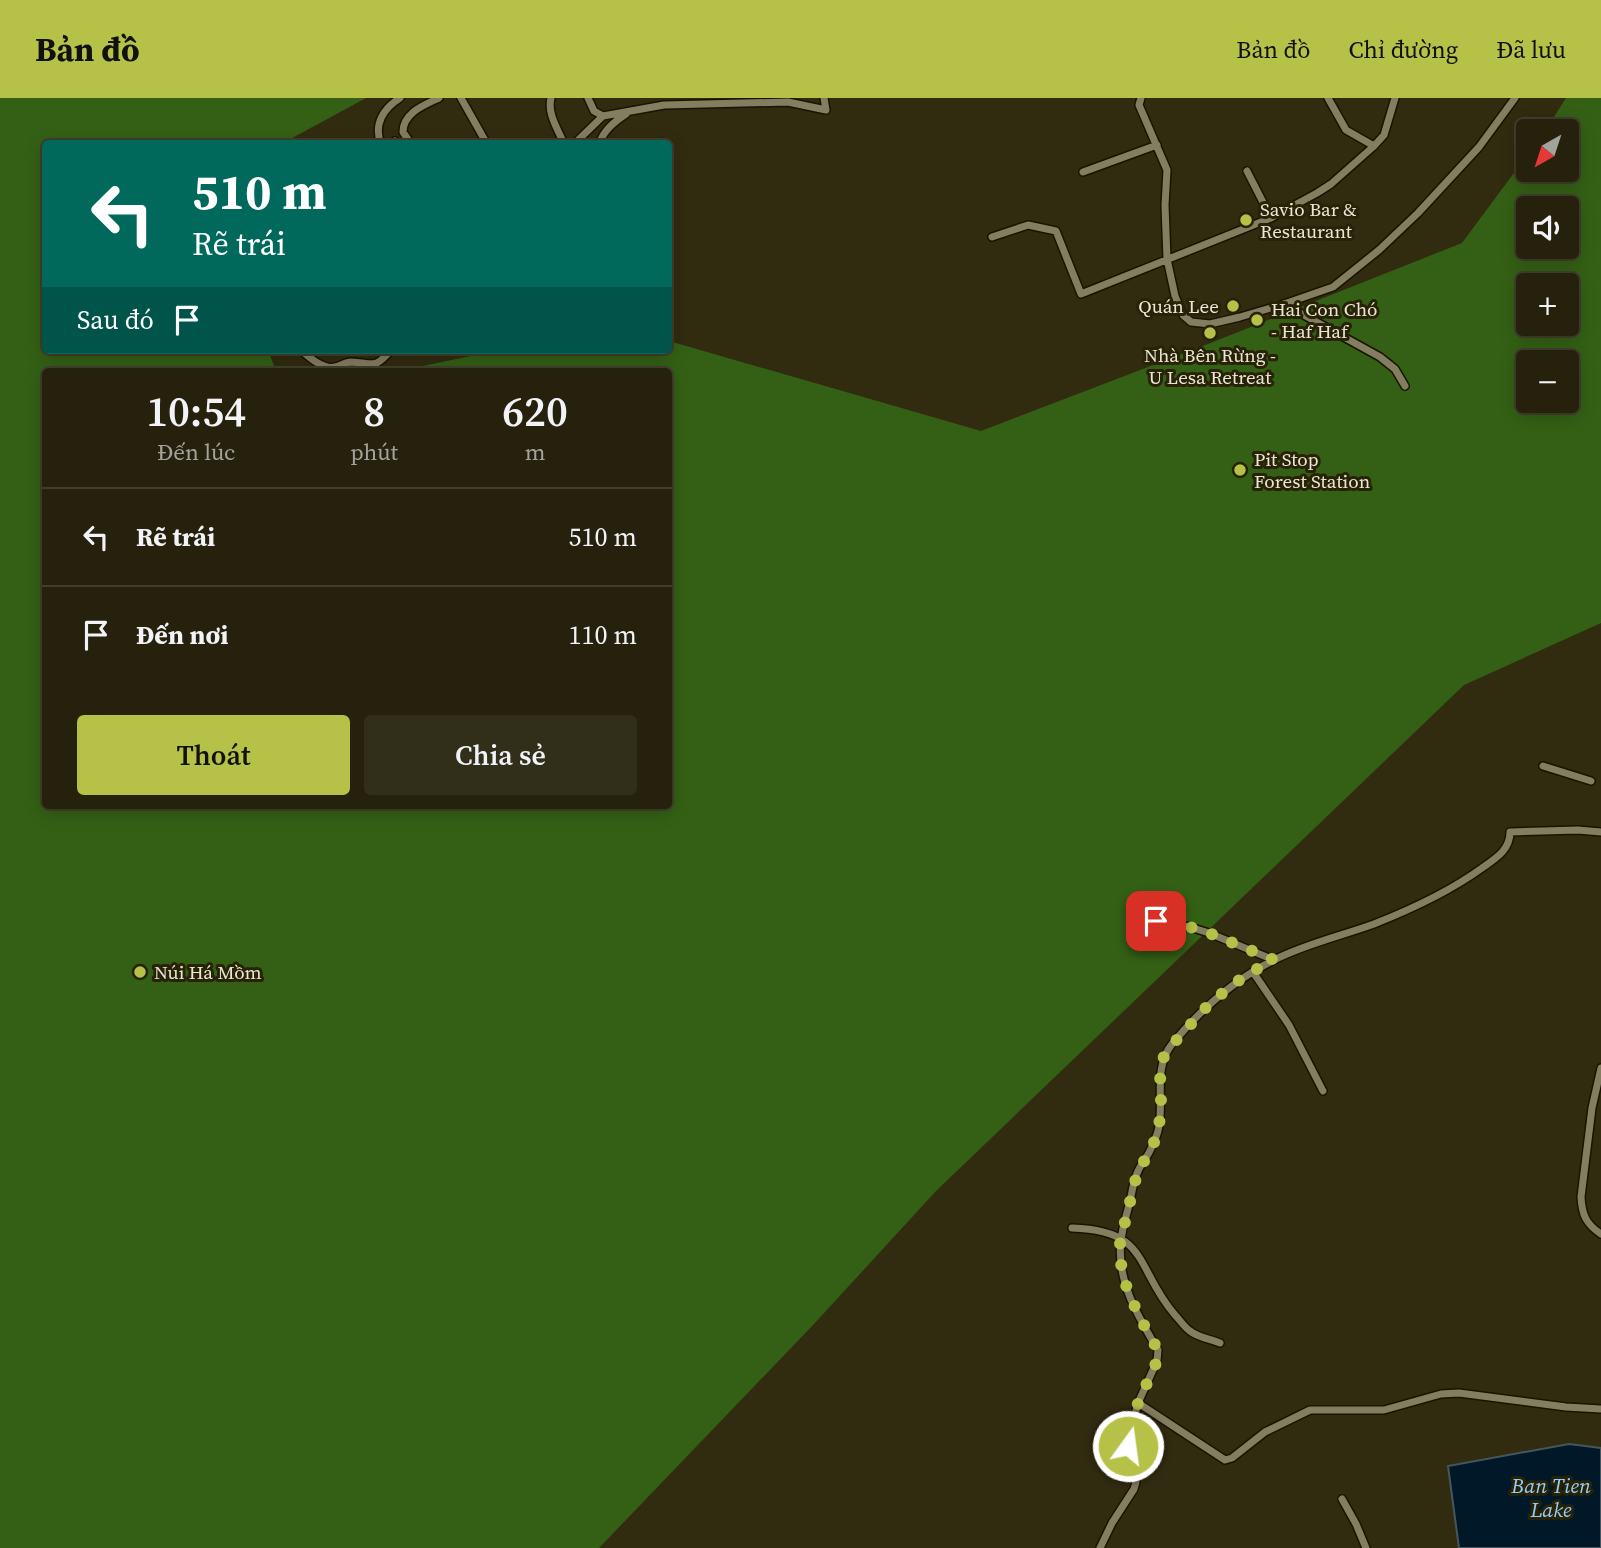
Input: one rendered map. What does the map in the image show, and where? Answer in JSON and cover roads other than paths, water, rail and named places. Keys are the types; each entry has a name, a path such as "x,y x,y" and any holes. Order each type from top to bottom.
{"street":[{"path":"380,140 383,113 400,98"},
{"path":"408,140 403,132 405,121 412,113 439,98"},
{"path":"461,98 485,140"},
{"path":"551,98 551,115 562,140"},
{"path":"588,98 594,111 603,116"},
{"path":"578,140 603,116 633,110 664,105 805,101 827,110 824,98"},
{"path":"1141,98 1139,105 1167,170 1167,259 1175,296 1183,315 1191,322 1210,324 1284,304 1333,287 1399,233 1479,147 1515,98"},
{"path":"1328,98 1346,130 1374,146"},
{"path":"992,237 1028,225 1056,231 1081,294 1271,218 1331,184 1384,135 1395,98"},
{"path":"601,140 616,120 633,110"},
{"path":"1083,172 1157,145"},
{"path":"1247,171 1271,218"},
{"path":"1284,304 1380,357 1395,369 1405,386"},
{"path":"306,354 327,367 334,368 350,362 376,364 387,354"},
{"path":"1544,765 1591,781"},
{"path":"1100,1548 1136,1482 1134,1459 1128,1446 1138,1403 1157,1361 1158,1350 1127,1289 1121,1264 1121,1237 1138,1170 1151,1151 1159,1128 1160,1073 1164,1056 1210,1003 1253,972 1274,960 1416,907 1469,878 1492,861 1510,842 1510,832 1601,832"},
{"path":"1156,921 1209,933 1274,960"},
{"path":"1253,972 1289,1025 1323,1091"},
{"path":"1601,1068 1592,1108 1581,1197 1581,1209 1589,1226 1601,1234"},
{"path":"1072,1228 1088,1228 1121,1237 1142,1260 1164,1302 1190,1332 1220,1343"},
{"path":"1138,1403 1225,1460 1265,1432 1310,1410 1384,1410 1441,1394 1459,1393 1601,1409"},
{"path":"1342,1499 1366,1548"}],"water":[{"name":"Ban Tien Lake","path":"1569,1444 1601,1448 1601,1548 1459,1548 1448,1466"}],"place":[{"name":"Savio Bar & Restaurant","path":"1246,220"},
{"name":"Quán Lee","path":"1233,306"},
{"name":"Hai Con Chó - Haf Haf","path":"1257,320"},
{"name":"Nhà Bên Rừng - U Lesa Retreat","path":"1210,333"},
{"name":"Pit Stop Forest Station","path":"1240,470"},
{"name":"Núi Há Mồm","path":"140,972"}]}
